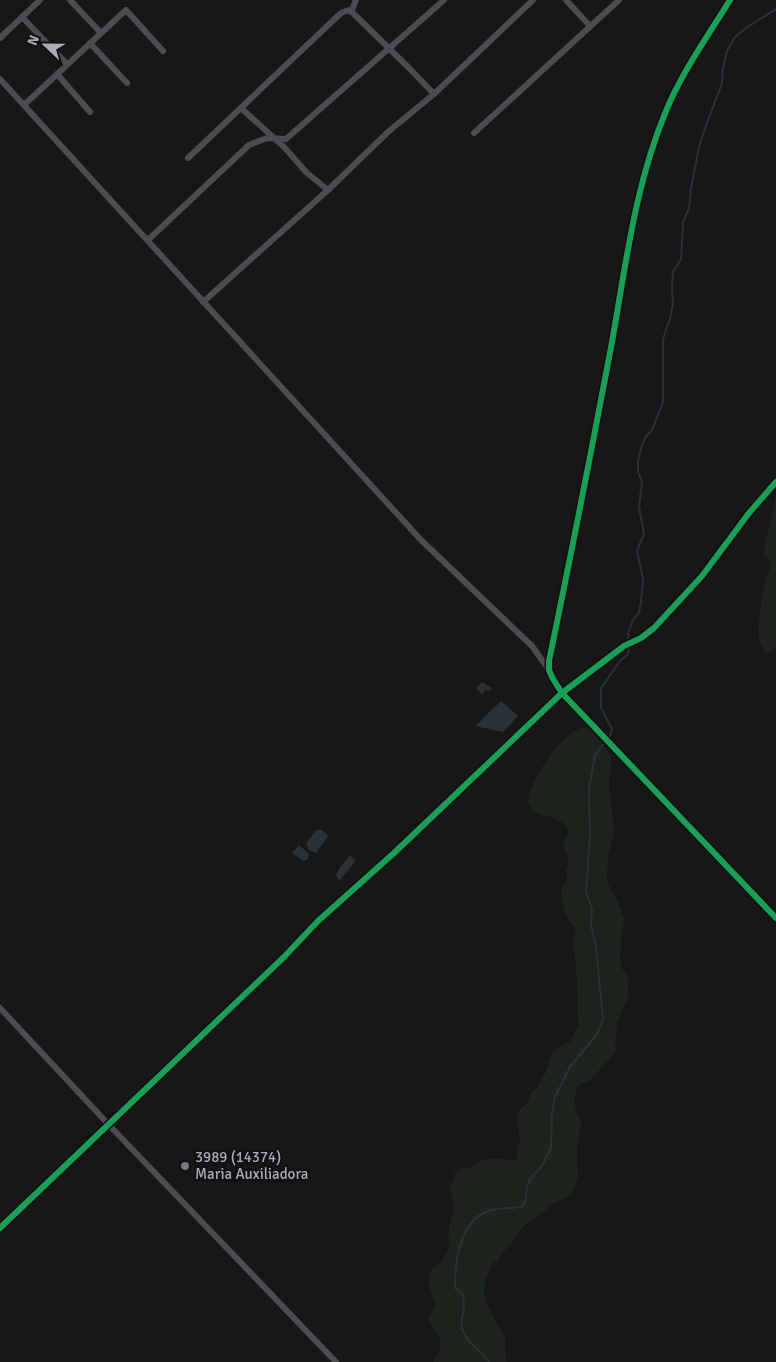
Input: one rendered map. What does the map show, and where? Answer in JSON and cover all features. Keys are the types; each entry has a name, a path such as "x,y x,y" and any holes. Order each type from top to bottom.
{"street":[{"path":"0,38 40,0"},
{"path":"70,0 101,33"},
{"path":"351,12 356,0"},
{"path":"148,240 249,145 266,138 286,139 444,0"},
{"path":"203,302 328,190 389,131 434,94 533,0"},
{"path":"566,0 590,26"},
{"path":"474,133 619,0"},
{"path":"549,670 549,661 582,500 641,186 659,127 676,89 730,0"},
{"path":"24,105 126,10 163,51"},
{"path":"188,158 341,13 349,10 390,48 434,94"},
{"path":"22,17 67,64"},
{"path":"90,43 127,83"},
{"path":"56,74 90,112"},
{"path":"0,79 421,540 532,646 562,693 776,918"},
{"path":"241,108 275,139 307,173 328,190"},
{"path":"0,1228 284,957 318,921 394,853 562,693 624,646 633,643 654,628 702,576 749,512 776,482"},
{"path":"0,1008 336,1362"}],"shaded area":[{"path":"776,495 776,648 767,654 760,644 758,632 762,594 771,563 763,555"},
{"path":"482,682 492,688 485,691 482,695 476,688"},
{"path":"501,701 518,716 503,732 475,726"},
{"path":"586,727 596,736 612,757 609,784 614,829 608,855 607,882 618,902 624,920 620,963 629,979 628,996 617,1022 615,1053 590,1080 578,1085 574,1098 576,1112 581,1122 577,1150 578,1179 575,1187 567,1197 554,1203 523,1227 502,1253 498,1261 493,1263 485,1282 484,1294 488,1307 505,1338 506,1362 433,1362 438,1355 441,1344 428,1318 436,1306 428,1283 431,1270 441,1263 447,1253 450,1240 448,1236 449,1229 455,1206 450,1188 456,1171 460,1168 469,1168 485,1159 499,1158 512,1161 516,1159 520,1140 516,1116 522,1107 526,1105 532,1091 536,1089 546,1072 553,1050 570,1042 578,1025 577,978 573,941 576,928 567,918 561,897 562,888 567,880 566,870 569,861 563,844 569,832 558,820 532,810 528,802 534,782 549,757 568,736"},
{"path":"316,830 322,830 328,836 316,853 309,850 306,844"},
{"path":"299,845 309,854 308,859 304,861 292,853"},
{"path":"350,856 355,859 355,862 340,880 336,875 340,867"}],"waterway":[{"path":"489,1362 470,1342 462,1329 464,1305 462,1293 455,1288 458,1254 466,1231 472,1222 481,1215 492,1210 523,1206 530,1179 542,1166 551,1148 552,1113 555,1097 570,1067 597,1034 603,1019 596,947 591,924 592,909 586,892 590,836 589,789 595,755 610,736 612,729 601,708 601,688 629,651 628,633 633,620 639,613 641,601 643,579 637,551 644,534 639,507 642,482 638,472 638,461 645,438 652,430 663,402 663,339 673,303 673,272 681,259 683,223 689,208 699,147 722,83 727,51 735,37 776,9"}],"cycle path":[{"path":"730,0 687,68 672,97 646,167 627,254 597,422 549,661 549,670 562,693 776,918"},
{"path":"0,1228 284,957 318,921 394,853 562,693 624,646 641,638 654,628 702,576 749,513 776,482"}],"place":[{"name":"3989 (14374) Maria Auxiliadora","path":"185,1166"}]}
